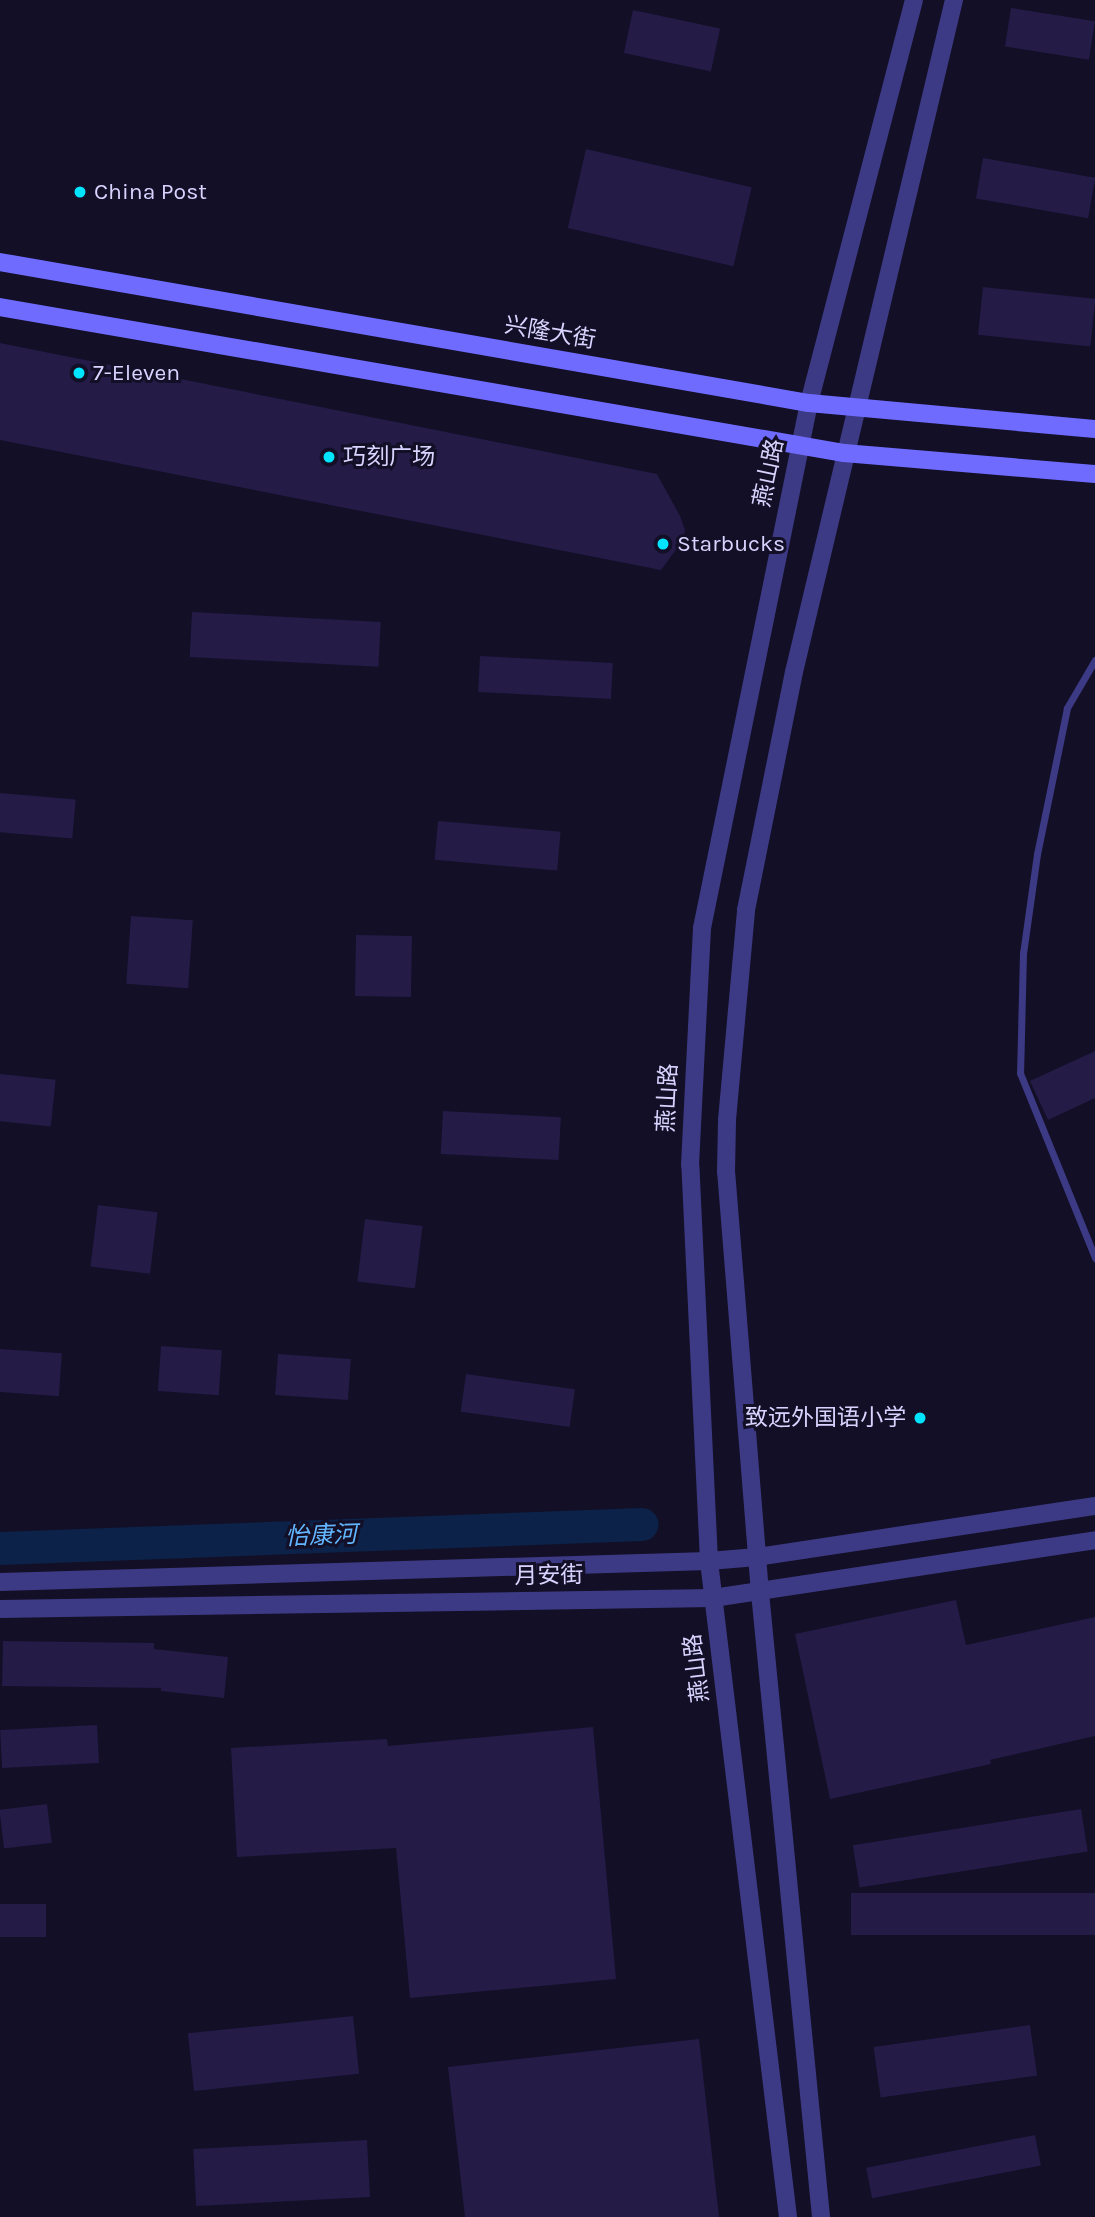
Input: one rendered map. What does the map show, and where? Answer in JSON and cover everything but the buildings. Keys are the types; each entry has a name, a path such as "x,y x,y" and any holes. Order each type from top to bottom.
{"main road":[{"name":"兴隆大街","path":"0,262 809,403 1095,429"},
{"path":"0,307 845,453 1095,474"}],"street":[{"name":"燕山路","path":"788,2217 709,1561 690,1165 702,928 809,403 914,0"},
{"path":"821,2217 760,1593 726,1172 727,1120 746,910 794,672 954,0"},
{"path":"0,1582 709,1561 757,1557 1095,1506"},
{"name":"月安街","path":"0,1609 713,1598 760,1593 1095,1540"}],"lane":[{"path":"1095,660 1067,708 1037,854 1023,953 1020,1073 1095,1258"}],"waterway":[{"name":"怡康河","path":"0,1548 642,1524"}],"place":[{"name":"China Post","path":"80,192"},
{"name":"7-Eleven","path":"79,373"},
{"name":"巧刻广场","path":"329,457"},
{"name":"Starbucks","path":"663,544"},
{"name":"致远外国语小学","path":"920,1418"}]}
